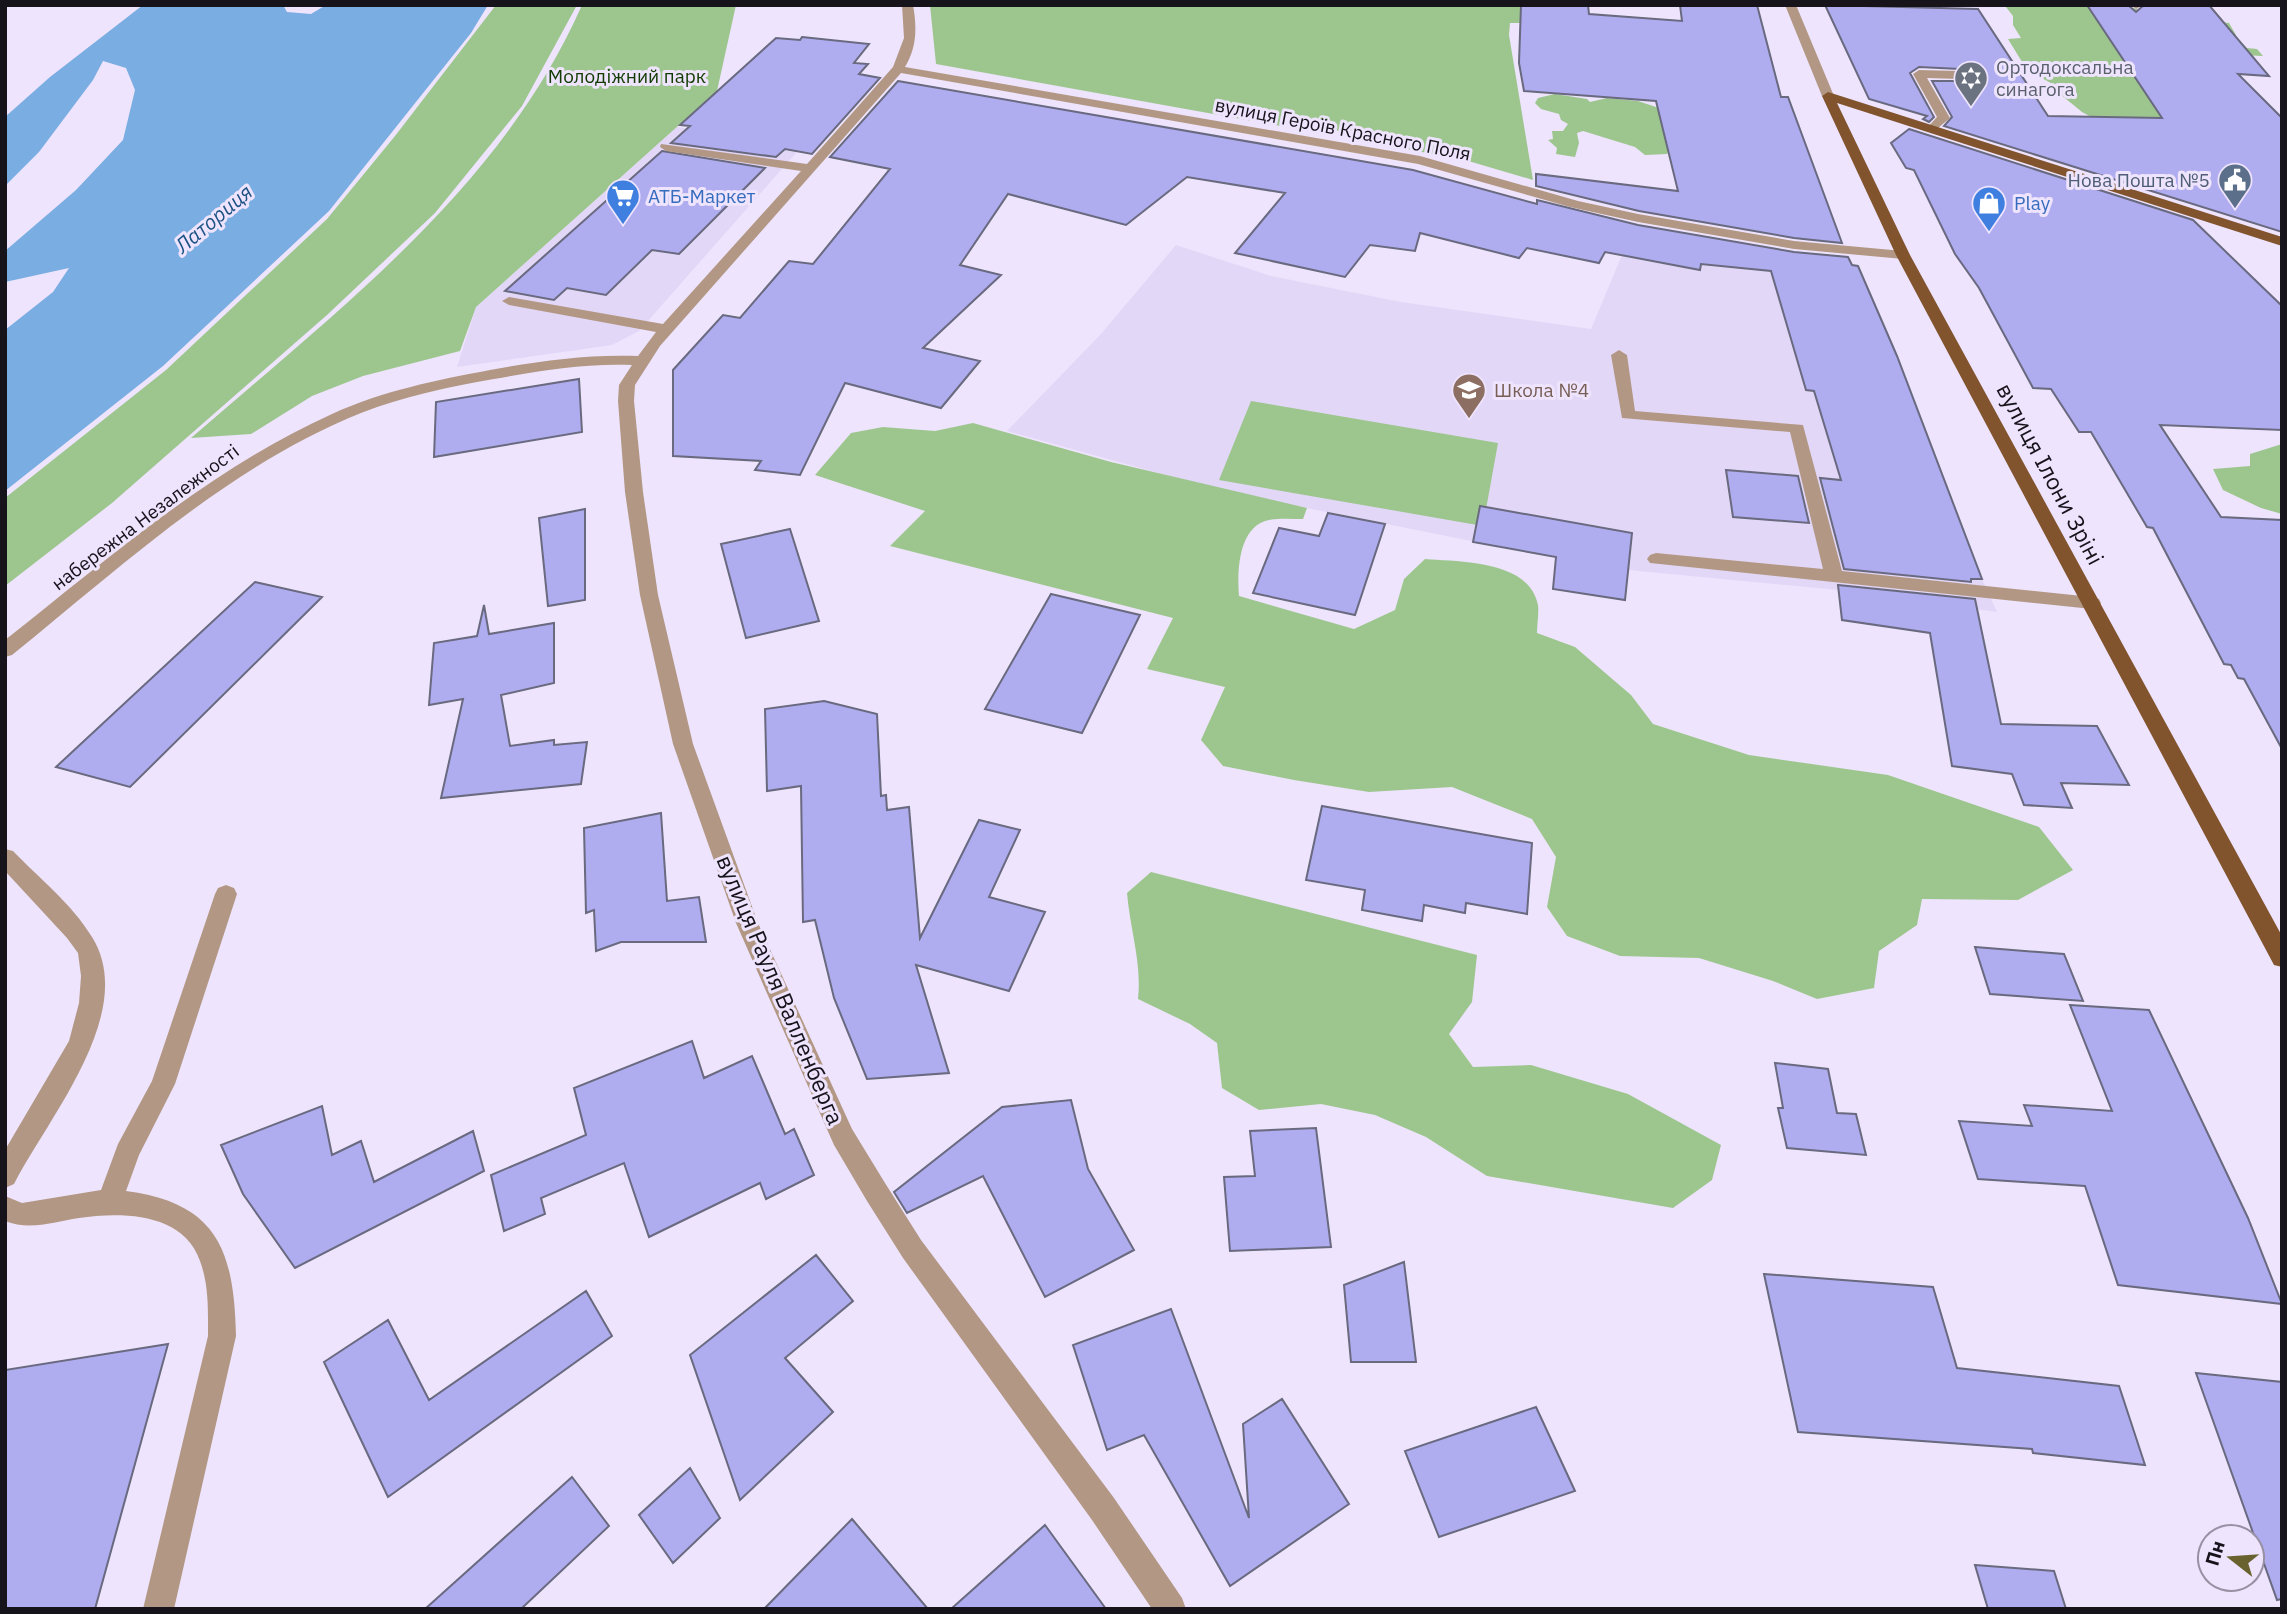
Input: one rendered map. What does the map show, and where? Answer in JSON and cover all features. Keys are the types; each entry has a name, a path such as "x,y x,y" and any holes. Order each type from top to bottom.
{"main road":[{"path":"1828,96 2282,242"},
{"name":"вулиця Ілони Зріні","path":"1828,96 1903,255 2282,958"}],"street":[{"name":"вулиця Рауля Валленберга","path":"907,5 911,39 907,55 898,69 666,329 627,386 631,464 649,594 683,744 747,923 843,1137 912,1249 1103,1509 1171,1609"},
{"name":"вулиця Ілони Зріні","path":"1790,5 1828,96"},
{"name":"вулиця Героїв Красного Поля","path":"898,69 1420,160 1604,212 1794,245 1903,255"},
{"path":"1932,129 1944,118 1919,74 1959,75"},
{"path":"666,147 810,168"},
{"path":"509,302 666,329"},
{"path":"1619,355 1628,415 1797,428 1834,576"},
{"name":"набережна Незалежності","path":"5,650 205,494 295,437 340,415 406,393 474,378 596,360 643,361"},
{"path":"1656,559 2092,603"},
{"path":"5,857 70,927 89,952 95,986 78,1049 20,1143 5,1176"},
{"path":"110,1201 127,1152 163,1084 226,894"},
{"path":"13,1211 110,1201 166,1211 194,1229 214,1256 222,1294 222,1336 158,1609"}],"shaded area":[{"path":"677,127 804,144 639,331 612,345 457,367 476,307"},
{"name":"Школа №4","path":"1176,245 1271,276 1401,302 1591,329 1622,255 1700,271 1702,258 1742,249 1897,356 1997,612 1839,590 1628,570 1501,547 1227,492 1007,431 1101,334"}],"green space":[{"path":"496,5 577,5 522,106 435,213 327,315 112,503 5,586 5,498 166,370 327,219"},
{"name":"Молодіжний парк","path":"582,5 736,5 717,91 476,307 460,351 363,376 312,396 251,434 191,438 358,293 462,188 508,132 548,71"},
{"path":"930,5 1553,5 1524,23 1510,23 1509,35 1533,180 1465,160 1347,138 1325,121 1306,118 1281,126 936,64"},
{"path":"2000,5 2124,5 2145,12 2229,23 2236,35 2233,40 2241,42 2247,48 2257,49 2263,56 2220,54 2183,115 2108,126 2082,112 2060,94 2060,88 2027,70 2008,39 2021,38 2013,25 2013,16 2006,7"},
{"path":"1555,94 1587,99 1590,102 1607,98 1638,101 1659,108 1669,150 1667,154 1645,155 1635,147 1583,131 1577,133 1579,143 1575,157 1556,154 1557,148 1548,140 1553,139 1552,131 1563,131 1568,124 1561,120 1559,114 1541,109 1535,103 1538,98"},
{"path":"1251,401 1498,443 1483,526 1219,480"},
{"path":"973,423 1111,462 1307,508 1303,519 1269,520 1251,531 1245,540 1239,563 1239,596 1354,629 1395,610 1404,579 1425,559 1474,563 1508,571 1522,579 1532,590 1538,605 1537,633 1575,647 1631,695 1653,724 1749,755 1888,775 2039,827 2073,870 2018,900 1922,899 1917,925 1879,951 1874,988 1817,999 1773,981 1699,958 1620,956 1567,936 1547,907 1556,857 1532,819 1452,787 1369,792 1223,766 1201,740 1225,687 1147,669 1173,618 890,546 925,511 815,475 851,433 883,427 935,431"},
{"path":"2282,444 2282,514 2261,508 2223,490 2213,469 2250,466 2250,454"},
{"path":"1151,872 1477,955 1472,1002 1449,1034 1473,1067 1531,1065 1628,1094 1721,1145 1712,1180 1673,1208 1487,1176 1426,1137 1375,1115 1321,1104 1259,1110 1222,1088 1217,1043 1190,1024 1138,999 1137,959 1127,893"}],"water":[{"name":"Латориця","path":"143,5 283,5 287,12 311,14 326,5 488,5 471,33 329,211 163,366 5,491 5,330 53,292 69,268 5,282 5,251 76,190 123,140 135,90 126,68 103,61 93,80 39,152 5,186 5,117 50,77"}],"building":[{"path":"1521,5 1588,5 1589,14 1682,21 1680,5 1757,5 1781,97 1788,97 1842,243 1794,238 1639,211 1536,186 1536,174 1678,191 1656,101 1524,91 1519,63"},
{"path":"1825,5 1978,9 2048,116 2162,118 2087,5 2128,5 2136,12 2144,5 2209,5 2269,76 2238,74 2282,118 2282,232 1944,126 1952,117 1932,81 1960,81 1967,76 1960,69 1919,67 1910,73 1934,117 1929,122 1923,119 1927,116 1869,99"},
{"path":"802,37 869,44 854,63 868,64 859,74 880,78 812,154 785,149 776,157 671,143 690,126 680,125 776,38 800,40"},
{"path":"898,81 1413,170 1537,204 1537,200 1638,225 1794,252 1848,257 1852,265 1858,266 1897,356 1982,579 1971,579 1971,582 1844,569 1820,478 1841,480 1814,391 1806,390 1771,271 1701,264 1700,270 1605,252 1599,263 1527,248 1519,258 1420,233 1415,251 1370,245 1345,277 1235,253 1285,193 1187,177 1126,225 1008,194 960,265 1001,275 923,348 980,361 941,408 845,383 800,475 755,470 761,461 673,456 673,370 723,315 740,318 789,261 813,264 890,169 830,157"},
{"path":"1909,129 2193,220 2282,306 2282,430 2160,425 2221,517 2282,520 2282,749 2244,679 2238,678 2231,665 2224,664 2153,528 2147,527 2091,432 2079,432 2051,389 2033,388 1979,288 1955,254 1914,170 1906,168 1891,143"},
{"path":"662,151 765,168 679,254 652,250 606,295 567,288 554,300 505,291"},
{"path":"579,379 582,432 434,457 436,402"},
{"path":"1726,470 1798,476 1809,523 1733,517"},
{"path":"1480,506 1632,533 1625,600 1553,589 1556,557 1473,542"},
{"path":"585,509 585,600 548,606 539,518"},
{"path":"1328,513 1385,524 1355,615 1253,593 1279,528 1319,536"},
{"path":"790,529 819,621 746,638 721,544"},
{"path":"255,582 322,597 130,787 56,767"},
{"path":"1838,585 1975,599 2001,724 2097,726 2129,785 2061,783 2072,808 2024,805 2012,774 1952,766 1930,633 1842,620"},
{"path":"1051,594 1140,615 1082,733 985,709"},
{"path":"484,605 489,634 554,623 554,683 501,695 510,746 554,740 554,745 587,742 581,784 441,798 463,699 429,705 434,643 477,636"},
{"path":"824,701 877,714 881,796 886,795 887,810 909,807 920,938 979,820 1020,830 989,897 1045,912 1009,991 916,965 949,1073 867,1079 834,998 815,920 803,922 801,786 767,791 765,709"},
{"path":"1322,806 1532,843 1527,914 1466,903 1465,913 1424,905 1422,921 1362,910 1365,890 1306,880"},
{"path":"661,813 667,901 699,897 706,942 621,942 596,951 594,910 586,913 584,828"},
{"path":"1975,947 2064,954 2083,1001 1990,994"},
{"path":"2070,1005 2149,1010 2248,1218 2282,1304 2118,1285 2085,1186 1978,1179 1959,1121 2032,1126 2024,1105 2112,1111"},
{"path":"692,1041 704,1078 752,1056 785,1134 794,1129 814,1175 766,1199 760,1183 649,1237 624,1163 541,1198 545,1214 504,1231 491,1175 586,1135 574,1088"},
{"path":"1775,1063 1828,1069 1837,1113 1856,1114 1866,1155 1787,1148 1778,1108 1783,1108"},
{"path":"1071,1100 1088,1169 1134,1250 1045,1297 983,1176 907,1213 894,1192 1002,1107"},
{"path":"322,1106 332,1155 361,1141 374,1182 473,1131 484,1171 295,1268 243,1194 221,1145"},
{"path":"1316,1128 1331,1247 1230,1251 1224,1177 1255,1176 1250,1131"},
{"path":"816,1255 853,1301 785,1358 833,1412 740,1500 690,1355"},
{"path":"1404,1262 1416,1362 1351,1362 1344,1285"},
{"path":"1764,1274 1933,1287 1957,1368 2119,1386 2145,1465 2033,1453 2032,1449 1798,1432"},
{"path":"586,1291 612,1336 388,1497 324,1362 388,1320 429,1400"},
{"path":"1171,1309 1249,1518 1243,1424 1282,1399 1349,1504 1230,1586 1144,1435 1107,1450 1073,1345"},
{"path":"168,1344 95,1609 5,1609 5,1370"},
{"path":"2196,1373 2282,1382 2282,1599 2277,1600 2266,1569 2266,1523 2250,1523"},
{"path":"1536,1407 1575,1491 1439,1537 1405,1451"},
{"path":"690,1468 720,1518 673,1563 639,1515"},
{"path":"572,1477 609,1526 521,1609 425,1609"},
{"path":"852,1519 928,1609 764,1609"},
{"path":"1045,1525 1106,1609 951,1609"},
{"path":"1975,1565 2054,1571 2066,1609 1988,1609"}],"place":[{"name":"Ортодоксальна синагога","path":"1971,108"},
{"name":"Нова Пошта №5","path":"2235,210"},
{"name":"АТБ-Маркет","path":"623,226"},
{"name":"Play","path":"1989,233"},
{"name":"Школа №4","path":"1469,420"}]}
